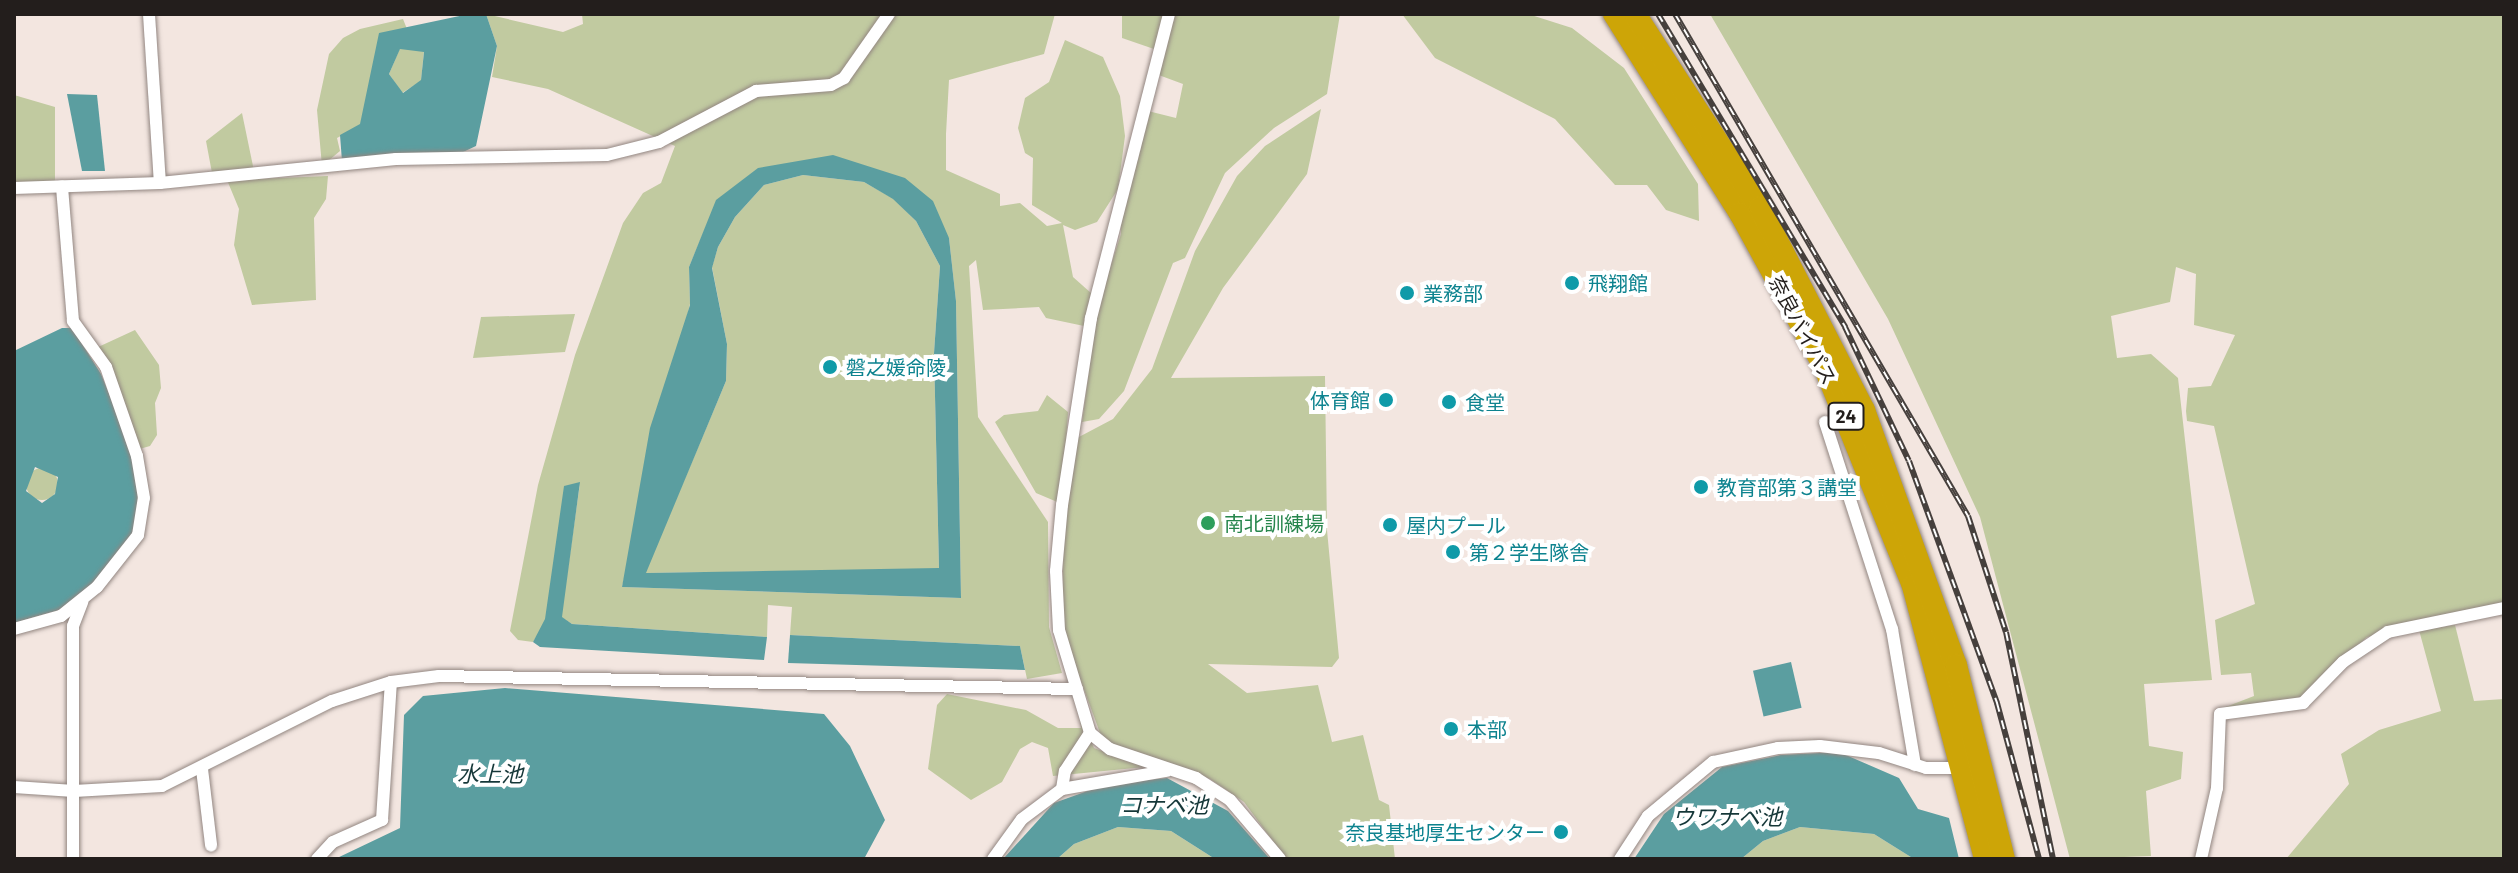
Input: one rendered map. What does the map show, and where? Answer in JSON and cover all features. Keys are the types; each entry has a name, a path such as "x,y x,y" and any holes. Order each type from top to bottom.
{"highway":[{"name":"奈良バイパス","path":"1614,14 1747,225 1825,368 1913,586 2004,859"},
{"name":"奈良バイパス","path":"1635,14 1760,207 1864,410 1929,581 1973,767 1985,859"}],"street":[{"path":"149,14 160,183"},
{"path":"14,188 160,183 396,159 607,155 659,142 756,91 831,85 844,78 889,14"},
{"path":"1169,14 1091,318 1062,505 1056,571 1059,630 1090,733 1110,749 1166,771 1196,778 1230,800 1280,859"},
{"path":"14,629 61,616 82,602 138,535 144,498 137,456 106,367 73,321 62,186"},
{"path":"1825,422 1847,481 1892,629 1915,765"},
{"path":"1847,481 1868,471"},
{"path":"73,859 73,626 82,602"},
{"path":"2201,859 2217,788 2220,714 2303,703 2343,662 2388,632 2504,608"},
{"path":"61,616 73,626"},
{"path":"14,787 74,791 162,786 202,769 332,701 391,682 491,675 1077,689"},
{"path":"317,859 333,842 382,820 391,682"},
{"path":"1062,789 1065,771 1090,733"},
{"path":"1620,859 1648,816 1713,762 1778,748 1820,746 1879,753 1915,765 1973,767"},
{"path":"202,769 211,845"},
{"path":"993,859 1022,819 1062,789 1166,771"}],"green space":[{"path":"486,14 563,32 583,24 582,14 1055,14 1044,54 949,80 946,134 946,170 1000,194 1000,206 1020,203 1047,226 1062,223 1032,205 1033,158 1025,153 1018,128 1025,98 1049,82 1065,40 1103,57 1120,96 1125,136 1118,189 1097,222 1075,230 1063,225 1073,277 1091,293 1084,326 1046,318 1039,307 983,310 976,260 969,266 978,417 1048,522 1049,627 1062,673 1027,679 1020,646 790,635 792,607 768,605 767,637 572,624 561,617 580,483 545,623 533,642 518,640 510,631 538,485 575,355 623,223 643,193 661,183 675,146 548,89 492,77 497,46","holes":["833,156 949,238 956,301 961,598 622,587 690,304 689,267 717,200"]},
{"path":"1122,14 1164,14 1154,49 1122,38"},
{"path":"1171,14 1340,14 1327,94 1274,128 1225,173 1185,258 1173,263 1124,391 1099,419 1082,422 1098,305 1121,234 1120,209 1148,111 1176,118 1183,84 1156,74"},
{"path":"1402,14 1528,14 1572,28 1624,68 1698,184 1699,221 1666,210 1647,185 1615,185 1555,119 1435,58"},
{"path":"1710,14 2504,14 2504,606 2367,637 2298,701 2223,708 2254,696 2251,673 2221,675 2215,620 2255,604 2214,426 2187,421 2186,411 2188,388 2211,386 2235,335 2194,325 2196,274 2176,267 2170,302 2111,316 2117,358 2151,354 2178,378 2212,680 2144,684 2149,746 2183,752 2181,779 2146,791 2151,856 2070,859 1980,517 1888,319"},
{"path":"403,19 407,29 363,124 337,138 340,151 322,166 317,110 329,54 343,38 360,29"},
{"path":"400,48 424,51 421,81 402,93 389,74"},
{"path":"14,95 55,107 55,181 14,183"},
{"path":"1321,109 1307,174 1223,288 1171,378 1325,376 1327,530 1339,658 1332,667 1208,664 1247,693 1318,685 1332,742 1363,735 1379,800 1389,805 1395,859 1286,859 1244,802 1210,779 1103,741 1062,630 1064,515 1077,438 1113,419 1152,369 1195,251 1237,176 1265,146"},
{"path":"242,113 254,171 212,173 206,141"},
{"path":"803,175 864,182 894,199 916,221 940,266 934,353 939,569 645,573 726,381 727,344 712,267 718,247 735,217 764,185"},
{"path":"328,176 326,199 314,218 316,300 252,305 234,245 239,209 227,180"},
{"path":"575,314 565,352 473,358 481,317"},
{"path":"135,330 159,365 161,388 155,403 157,435 150,446 136,450 96,348"},
{"path":"1047,395 1068,412 1062,504 1036,493 995,422 1004,415 1038,411"},
{"path":"42,468 53,473 58,484 53,495 42,500 31,495 26,484 31,473"},
{"path":"2455,625 2474,701 2504,699 2504,859 2286,859 2349,784 2341,754 2379,730 2441,711 2419,630"},
{"path":"947,694 1026,710 1058,728 1081,728 1080,718 1094,748 1145,767 1053,776 1048,748 1032,742 1020,749 1002,782 971,800 928,769 937,705"},
{"path":"1118,827 1171,831 1215,859 1057,859 1074,844"},
{"path":"1800,827 1874,834 1914,859 1741,859 1763,841"}],"water":[{"path":"469,14 486,14 497,46 476,146 461,153 342,161 340,135 360,124 379,33","holes":["400,49 424,52 421,80 403,93 389,74"]},
{"path":"67,94 97,95 105,171 82,171"},
{"path":"833,155 905,178 933,201 949,238 956,301 961,598 622,587 650,428 690,305 689,267 716,200 758,168","holes":["803,175 864,182 893,199 916,221 940,266 934,353 939,568 646,573 726,381 727,344 712,268 718,247 735,217 764,185"]},
{"path":"62,328 72,328 101,374 133,453 140,496 135,530 92,588 66,608 14,623 14,351","holes":["35,467 58,477 55,494 42,503 26,491"]},
{"path":"580,482 562,617 572,624 767,637 764,660 540,647 533,642 545,619 564,486"},
{"path":"790,635 1020,646 1025,670 788,663"},
{"path":"1791,662 1802,708 1764,717 1753,671"},
{"name":"水上池","path":"505,688 824,714 850,746 885,820 864,859 335,859 400,828 404,715 423,696"},
{"name":"ウワナベ池","path":"1839,752 1899,778 1918,809 1949,818 1959,859 1914,859 1874,834 1800,827 1763,841 1741,859 1634,859 1664,814 1722,767 1781,755"},
{"name":"コナベ池","path":"1167,778 1228,811 1270,859 1215,859 1171,831 1118,827 1074,844 1057,859 1003,859 1054,803 1107,784"}],"railway":[{"path":"1658,14 1845,327 1909,461 1997,703 2039,859"},
{"path":"1675,14 1968,516 2006,632 2053,859"}],"place":[{"name":"飛翔館","path":"1572,283"},
{"name":"業務部","path":"1407,293"},
{"name":"磐之媛命陵","path":"830,367"},
{"name":"体育館","path":"1386,400"},
{"name":"食堂","path":"1449,402"},
{"name":"教育部第３講堂","path":"1701,487"},
{"name":"南北訓練場","path":"1208,523"},
{"name":"屋内プール","path":"1390,525"},
{"name":"第２学生隊舎","path":"1453,552"},
{"name":"本部","path":"1451,729"},
{"name":"奈良基地厚生センター","path":"1561,832"}]}
